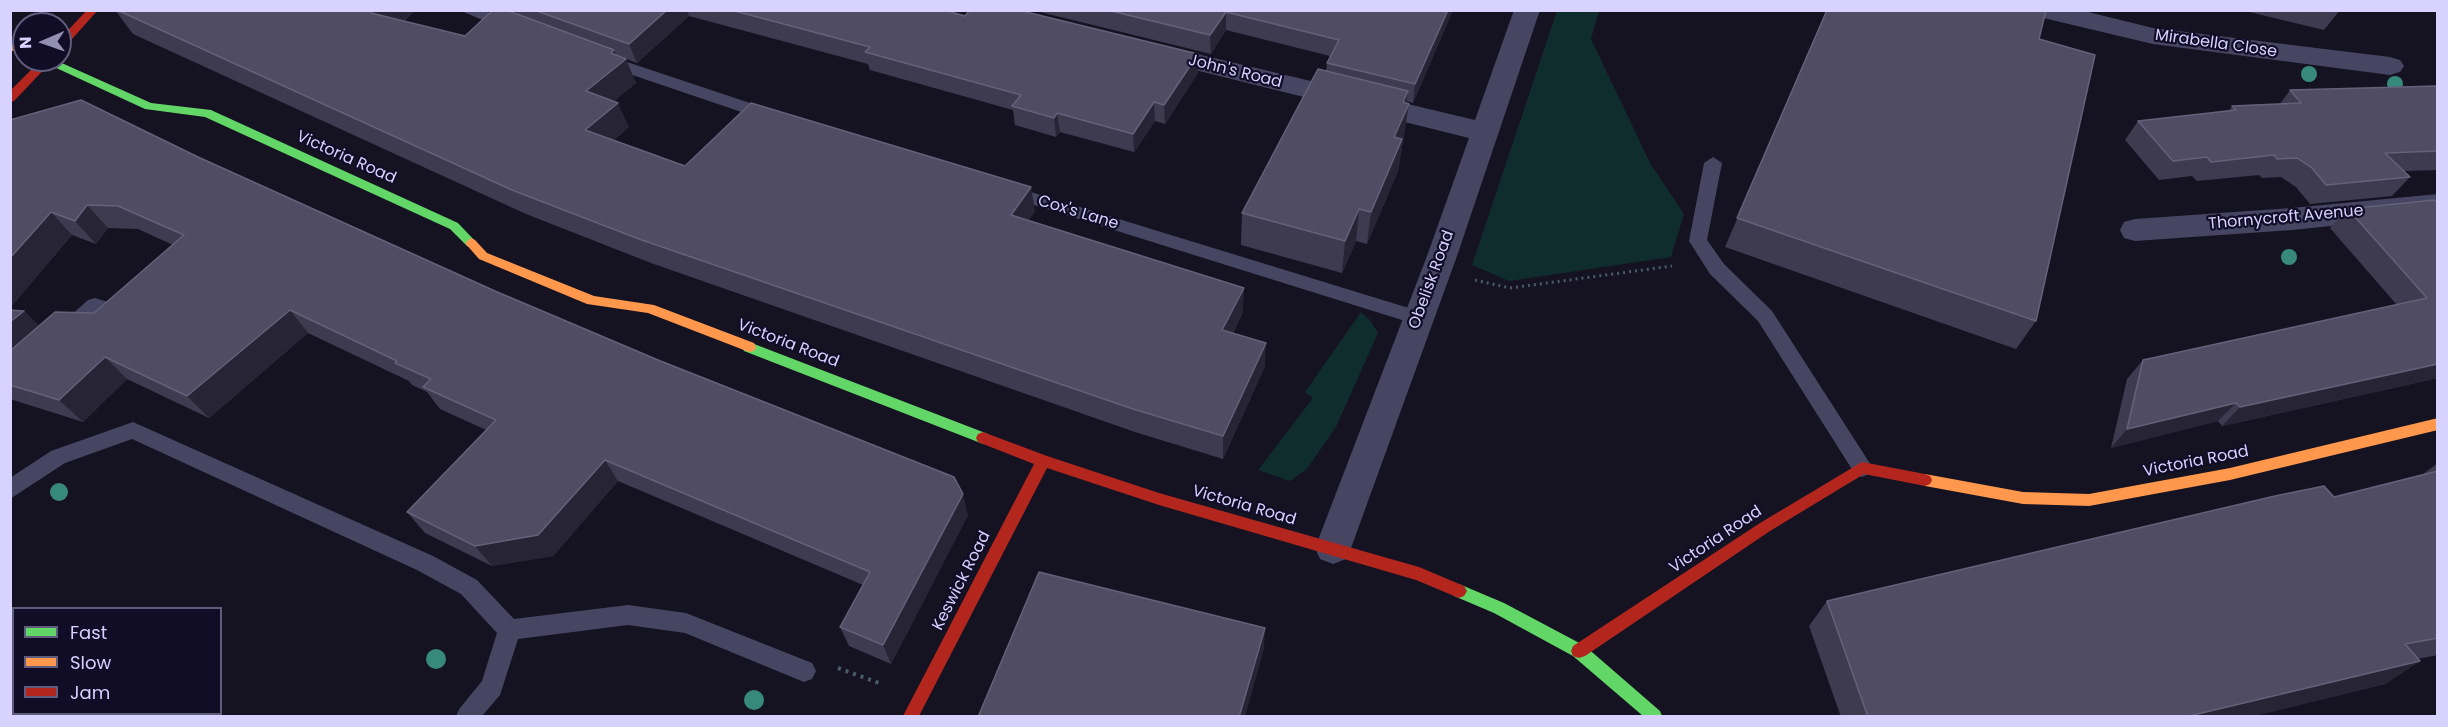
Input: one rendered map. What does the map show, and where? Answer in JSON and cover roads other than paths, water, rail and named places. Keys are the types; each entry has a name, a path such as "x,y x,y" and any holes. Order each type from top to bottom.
{"street":[{"path":"72,33 93,10"},
{"name":"Obelisk Road","path":"1333,548 1437,271 1527,10"},
{"name":"Mirabella Close","path":"2044,10 2153,36 2390,66"},
{"name":"John's Road","path":"1131,46 1485,132"},
{"path":"10,98 35,72"},
{"name":"Victoria Road","path":"72,72 149,106 207,113 454,226 483,256 592,301 649,308 1043,461 1159,498 1333,548 1439,583 1499,608 1579,651 1765,527 1862,468 2023,498 2089,500 2230,474 2438,424"},
{"name":"Thornycroft Avenue","path":"2135,230 2292,219 2438,204"},
{"name":"Keswick Road","path":"910,717 1043,461"},
{"path":"1579,651 1654,717"}],"lane":[{"path":"466,10 521,30"},
{"path":"587,54 785,120"},
{"path":"1713,163 1698,241 1711,261 1765,316 1862,468"},
{"name":"Cox's Lane","path":"995,187 1418,318"},
{"path":"53,343 95,305 124,314"},
{"path":"10,490 58,457 133,430 425,563 469,587 509,630"},
{"path":"509,630 628,615 675,621 686,623 804,671"},
{"path":"468,717 492,687 509,630"}]}
